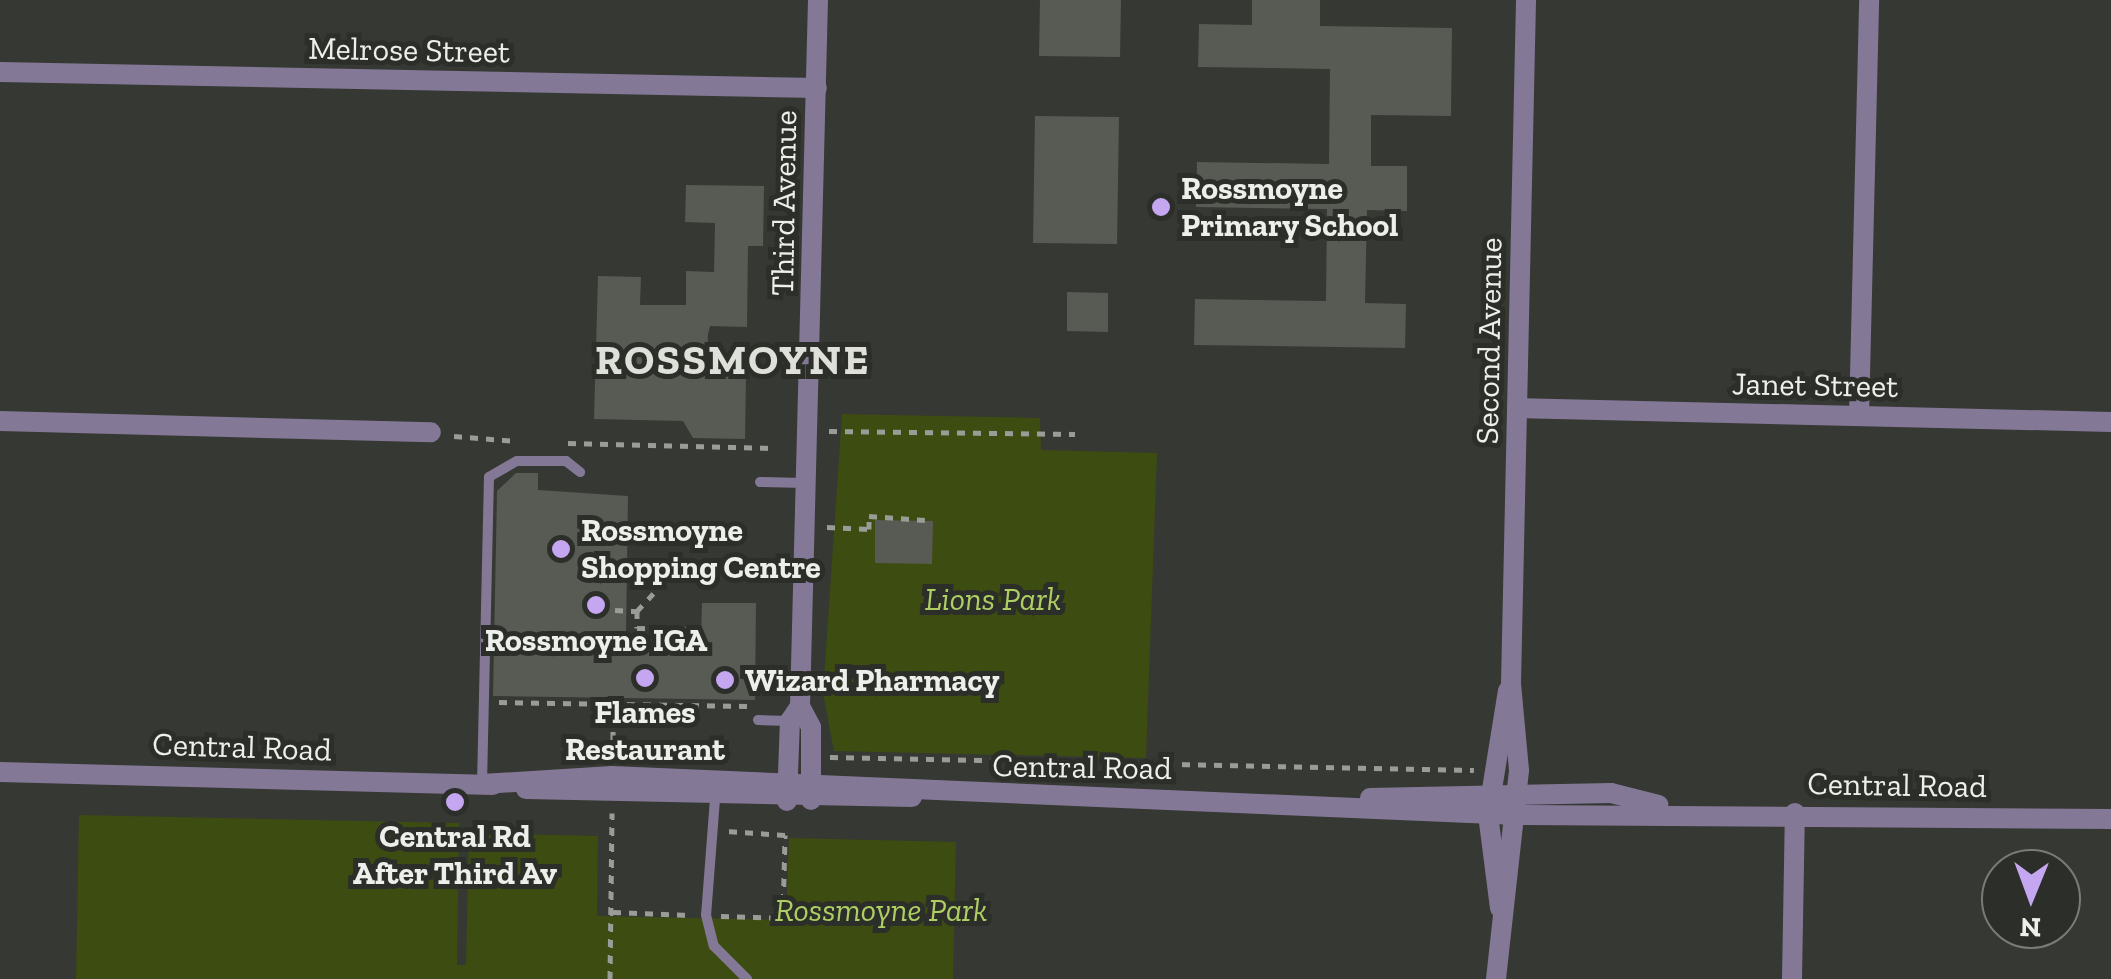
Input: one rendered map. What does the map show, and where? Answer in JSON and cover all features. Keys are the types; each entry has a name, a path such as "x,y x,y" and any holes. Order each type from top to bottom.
{"street":[{"name":"Third Avenue","path":"787,802 795,714 804,483 818,0"},
{"name":"Second Avenue","path":"1496,979 1501,910 1518,792 1510,683 1526,0"},
{"path":"1859,416 1869,0"},
{"name":"Melrose Street","path":"0,72 816,88"},
{"name":"Janet Street","path":"1518,408 2111,422"},
{"path":"0,421 431,432"},
{"name":"Second Avenue","path":"1501,910 1488,814 1510,683"},
{"name":"Third Avenue","path":"795,714 811,727 811,802"},
{"name":"Central Road","path":"0,772 482,784 811,780 940,794"},
{"name":"Central Road","path":"482,784 787,802 940,794 1343,802 1516,815 1681,810 2111,818"},
{"name":"Central Road","path":"1343,802 1490,792 1611,793 1681,810"},
{"path":"1792,979 1795,813"}],"lane":[{"path":"482,784 489,477 517,461 566,462 580,472"},
{"path":"760,482 804,483"},
{"path":"758,720 795,714"},
{"path":"714,800 706,915 714,946 747,979"}],"path":[{"path":"828,431 1076,434"},
{"path":"431,432 537,442"},
{"path":"557,442 775,448"},
{"path":"827,527 872,529 869,516 925,520"},
{"path":"660,586 637,611 637,628 702,629"},
{"path":"615,610 637,611"},
{"path":"490,702 762,706"},
{"path":"612,768 614,704"},
{"path":"610,979 614,912 612,806"},
{"path":"614,912 784,918 785,836 726,831"}],"green space":[{"name":"Lions Park","path":"842,414 1040,418 1041,450 1157,453 1146,758 834,751 823,693"},
{"name":"Rossmoyne Park","path":"79,815 459,823 457,965 466,965 469,833 598,836 597,916 786,920 789,838 956,842 953,979 76,979"}],"building":[{"path":"1040,0 1121,0 1120,57 1039,56"},
{"path":"1252,0 1320,0 1320,26 1452,28 1451,116 1371,115 1371,166 1407,166 1407,211 1367,210 1365,303 1406,304 1405,348 1194,345 1195,299 1326,301 1327,209 1196,207 1197,162 1329,164 1330,69 1198,67 1199,24 1252,25"},
{"path":"1035,116 1119,117 1117,244 1033,243"},
{"path":"686,185 764,186 763,246 748,246 747,327 710,326 708,334 707,375 746,376 745,439 693,438 683,421 594,419 598,276 641,277 640,305 686,305 686,271 714,272 715,223 685,222"},
{"path":"1067,292 1108,293 1108,332 1067,331"},
{"name":"Rossmoyne Shopping Centre","path":"516,473 538,473 538,490 628,496 626,635 701,636 702,603 756,603 755,700 493,696 497,491"},
{"path":"875,520 933,521 932,564 875,563"}],"place":[{"name":"Rossmoyne Primary School","path":"1161,207"},
{"name":"Rossmoyne Shopping Centre","path":"561,549"},
{"name":"Rossmoyne IGA","path":"596,605"},
{"name":"Flames Restaurant","path":"645,678"},
{"name":"Wizard Pharmacy","path":"725,680"},
{"name":"Central Rd After Third Av","path":"455,802"}],"district":[{"name":"ROSSMOYNE","path":"733,360"}]}
